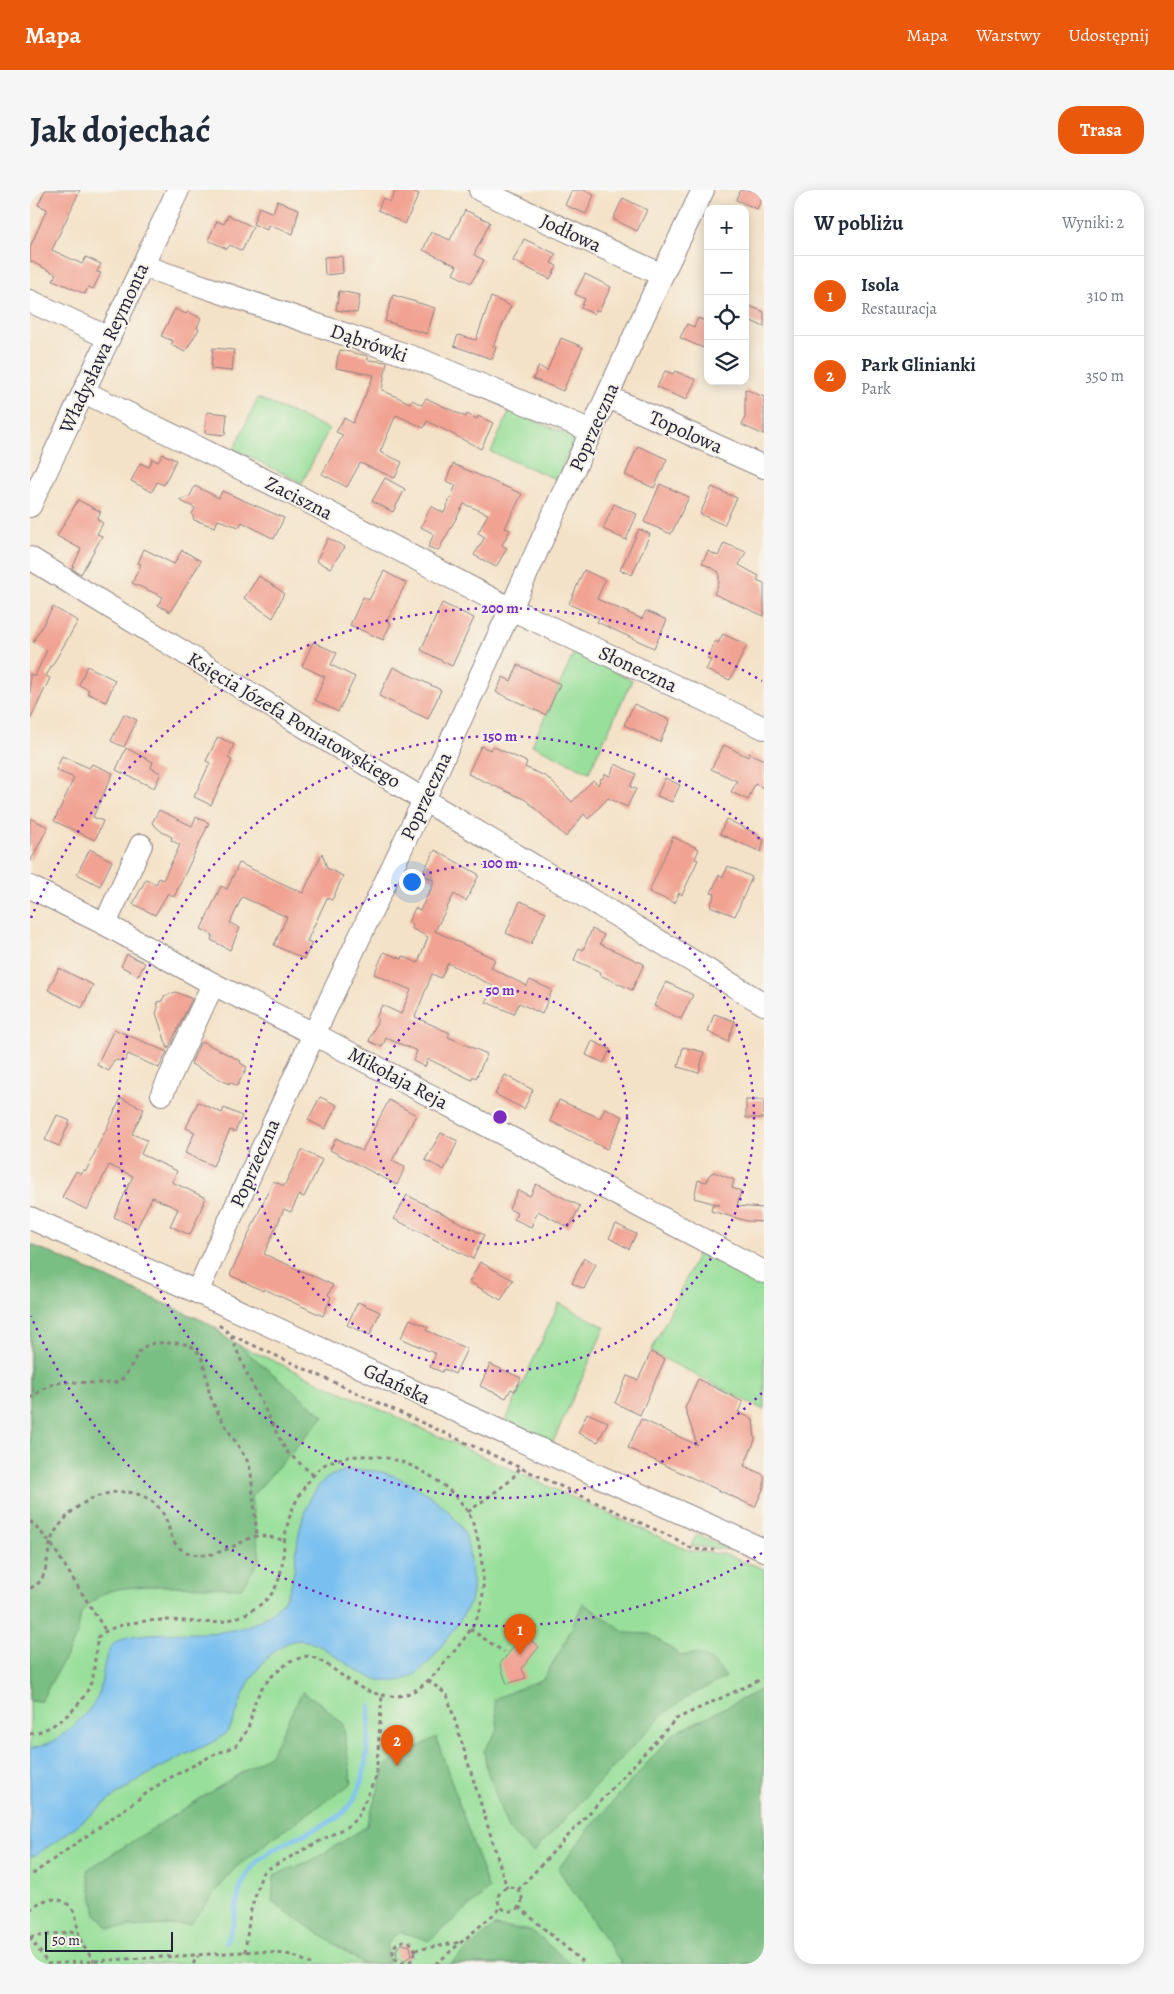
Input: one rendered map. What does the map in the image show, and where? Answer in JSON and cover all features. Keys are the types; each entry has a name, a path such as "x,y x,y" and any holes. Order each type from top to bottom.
{"street":[{"name":"Władysława Reymonta","path":"30,506 178,190"},
{"name":"Jodłowa","path":"480,190 662,275"},
{"name":"Poprzeczna","path":"197,1292 314,1034 424,800 662,275 703,190"},
{"name":"Dąbrówki","path":"143,266 421,360 592,431"},
{"path":"30,301 109,338"},
{"name":"Zaciszna","path":"84,392 303,499 511,609"},
{"name":"Topolowa","path":"608,396 764,467"},
{"name":"Księcia Józefa Poniatowskiego","path":"30,558 424,800 764,1004"},
{"name":"Słoneczna","path":"511,609 764,728"},
{"path":"105,924 141,845"},
{"name":"Mikołaja Reja","path":"30,887 105,924 213,984 314,1034 764,1272"},
{"path":"162,1094 213,984"},
{"name":"Gdańska","path":"30,1218 197,1292 602,1478 763,1546"}],"path":[{"path":"216,1323 231,1335 680,1541 684,1545 697,1550 721,1550"},
{"path":"231,1335 245,1370 286,1451 313,1475"},
{"path":"30,1399 48,1385 60,1382 109,1384 119,1381 125,1376 140,1351 152,1344 179,1343 197,1351 202,1356 208,1389 213,1403 248,1462 251,1472 257,1536"},
{"path":"30,1734 44,1731 54,1726 77,1706 90,1685 98,1638 105,1630 120,1625 156,1620 219,1622 243,1614 266,1600 275,1589 282,1568 284,1540 293,1508 302,1491 321,1466 350,1457 398,1461 415,1468 441,1485 459,1500 468,1512 477,1534 483,1579 481,1606 470,1629 447,1659 420,1687 403,1696 382,1695 353,1684 316,1658 307,1656 290,1661 270,1677 261,1689 255,1702 248,1729 236,1746 211,1756 164,1781 30,1876"},
{"path":"468,1512 511,1480 520,1468"},
{"path":"30,1588 34,1587 42,1577 54,1532 66,1517 86,1500 109,1493 141,1495 153,1502 161,1510 177,1547 185,1552 209,1555 221,1552 257,1536 284,1540"},
{"path":"30,1521 50,1542 105,1630"},
{"path":"470,1629 504,1652"},
{"path":"518,1890 676,1720 764,1678"},
{"path":"428,1680 447,1695 507,1888"},
{"path":"245,1952 250,1913 262,1874 266,1870 348,1826 357,1818 376,1777 382,1695"},
{"path":"507,1888 518,1890"},
{"path":"507,1888 499,1895 499,1902 502,1908 511,1911 519,1907 522,1898 518,1890"},
{"path":"30,1910 36,1904 51,1898 61,1900 69,1905 74,1913 85,1950 94,1961"},
{"path":"519,1907 585,1964"},
{"path":"436,1964 502,1908"},
{"path":"78,1931 30,1937 48,1964 245,1952 276,1952 292,1955 311,1964"},
{"path":"415,1950 462,1941"},
{"path":"398,1942 408,1942 415,1950 411,1960 400,1963 392,1951 398,1942"},
{"path":"193,1964 198,1955"}],"green space":[{"path":"258,398 329,429 302,483 234,449"},
{"path":"510,410 576,438 556,479 491,452"},
{"path":"574,653 632,680 589,772 532,745"},
{"path":"30,1244 202,1320 216,1328 230,1341 690,1551 724,1554 764,1569 764,1964 30,1964"},
{"path":"30,1244 208,1323 226,1338 237,1344 324,1416 251,1497 260,1559 241,1588 151,1586 117,1589 105,1593 81,1613 77,1636 41,1701 30,1701"},
{"path":"701,1247 764,1282 764,1410 651,1352"},
{"path":"559,1303 605,1327 553,1442 506,1420"},
{"path":"698,1535 731,1550 691,1546"},
{"path":"583,1603 626,1633 650,1634 682,1656 696,1654 708,1658 726,1677 684,1699 662,1715 533,1853 508,1829 487,1770 484,1751 498,1729 494,1699 543,1679 562,1648"},
{"path":"764,1688 764,1964 622,1964 558,1869 589,1829 673,1734"},
{"path":"302,1692 320,1703 343,1724 352,1783 277,1835 234,1869 190,1924 109,1928 96,1914 87,1870 271,1754"},
{"path":"436,1737 489,1890 428,1941 401,1932 393,1937 387,1946 389,1963 364,1964 272,1902 274,1875 313,1860 366,1827 386,1765"},
{"path":"494,1926 532,1931 571,1964 450,1964"}],"water":[{"path":"347,1470 382,1472 406,1481 430,1496 451,1514 465,1535 472,1576 471,1596 468,1606 456,1627 432,1658 411,1677 387,1681 371,1677 355,1669 326,1649 312,1642 297,1640 283,1645 270,1655 253,1676 232,1725 226,1733 214,1742 139,1780 58,1840 30,1858 30,1749 52,1742 63,1735 92,1705 101,1688 106,1659 111,1646 119,1640 136,1635 221,1632 238,1629 255,1623 270,1614 283,1601 290,1588 300,1530 312,1495 323,1481"}],"building":[{"path":"45,190 80,190 52,250 82,264 86,257 101,264 97,272 101,273 93,289 88,287 85,294 53,280 56,274 30,261 30,247 47,209 38,205"},
{"path":"396,190 410,190 419,194 405,224 378,210 383,198 390,202"},
{"path":"572,190 584,190 594,195 586,214 565,205"},
{"path":"740,190 764,190 757,209 736,200"},
{"path":"623,198 647,210 637,231 613,219"},
{"path":"277,201 299,209 293,234 268,225 267,230 253,224 259,207 273,213"},
{"path":"465,210 490,222 474,255 484,260 471,283 453,274 457,266 423,250 431,232 450,240"},
{"path":"228,215 253,227 242,251 230,245 227,249 208,240 217,221 224,224"},
{"path":"524,239 556,254 551,263 557,266 550,279 513,261"},
{"path":"342,256 343,273 325,275 324,257"},
{"path":"585,274 611,287 599,311 596,310 594,314 581,308 585,299 575,294"},
{"path":"339,291 360,295 357,313 336,310"},
{"path":"393,295 435,308 427,334 385,321"},
{"path":"491,297 511,306 493,346 496,347 492,359 454,346 458,335 476,340"},
{"path":"749,306 764,312 764,327 749,320"},
{"path":"175,309 201,318 197,328 199,329 185,352 171,345 173,341 161,336"},
{"path":"698,318 704,320 704,348 680,338 687,324 694,327"},
{"path":"561,338 583,347 563,391 533,379 539,366 547,371"},
{"path":"213,348 234,350 232,371 211,369"},
{"path":"340,350 368,356 368,360 387,362 382,390 410,403 412,400 422,405 426,398 466,417 467,414 477,419 478,416 493,423 481,449 427,421 424,428 396,415 380,452 402,462 395,478 360,463 347,487 322,474 343,435 336,432 344,418 353,423 374,375 336,368"},
{"path":"665,371 673,374 675,371 696,380 686,400 657,387"},
{"path":"745,389 764,397 764,435 742,425 745,417"},
{"path":"207,412 227,414 225,435 205,433"},
{"path":"638,446 667,459 654,488 625,475"},
{"path":"163,454 176,460 164,485 157,482 152,492 131,481 140,463 149,467 152,459 158,462"},
{"path":"453,464 522,494 505,528 510,530 502,545 507,548 496,567 474,555 485,537 478,533 488,514 464,504 438,551 428,547 434,534 421,527 431,506 444,513 456,485 446,481"},
{"path":"385,478 405,489 393,512 372,501"},
{"path":"660,484 689,497 671,534 644,522"},
{"path":"195,486 219,498 222,491 284,518 274,539 242,522 239,527 218,520 215,527 194,520 192,514 195,508 179,500 190,496"},
{"path":"712,487 737,498 724,525 700,514"},
{"path":"78,500 101,512 97,519 103,523 97,534 102,536 81,574 72,569 81,549 57,536"},
{"path":"614,504 637,514 626,540 603,529"},
{"path":"639,529 650,534 632,575 620,570"},
{"path":"328,538 345,547 330,568 316,561"},
{"path":"724,543 746,552 739,565 759,576 757,580 764,583 764,616 714,594 719,583 719,572 702,563 708,551 718,556"},
{"path":"144,549 174,564 182,550 201,561 170,612 158,605 163,597 132,583 141,564 138,563"},
{"path":"584,570 605,580 597,599 642,619 646,611 667,620 654,648 597,622 599,618 569,604"},
{"path":"384,571 406,583 387,621 391,623 383,640 350,625 363,597 369,600"},
{"path":"259,576 284,593 273,618 244,598"},
{"path":"442,603 474,618 452,666 421,650"},
{"path":"53,607 78,621 46,676 50,678 30,720 30,674 35,676 47,650 33,642"},
{"path":"723,634 747,645 730,680 706,670 711,660 707,659 715,641 718,643"},
{"path":"313,642 337,653 331,665 355,677 338,712 315,700 325,677 302,666"},
{"path":"518,665 560,684 546,715 496,692 503,677 511,681"},
{"path":"87,666 115,680 106,702 87,693 89,690 79,685"},
{"path":"393,667 441,690 428,719 379,696"},
{"path":"634,704 670,720 660,742 624,725"},
{"path":"124,714 137,720 124,747 111,741"},
{"path":"218,737 234,744 228,758 232,760 211,805 194,797 210,763 206,761"},
{"path":"724,745 748,757 749,753 764,760 764,788 755,784 748,800 731,792 737,781 711,769"},
{"path":"481,746 490,750 492,746 527,762 525,767 547,777 572,802 593,780 598,785 605,774 610,776 615,764 636,774 630,787 636,789 627,807 608,798 588,819 584,814 566,837 526,800 468,774"},
{"path":"126,748 153,762 151,768 161,773 154,788 116,770"},
{"path":"62,756 89,768 92,764 113,773 93,817 103,821 95,840 54,821 74,778 56,770"},
{"path":"665,778 680,785 672,802 657,796"},
{"path":"159,810 192,826 196,817 209,823 174,897 168,893 155,915 133,904 146,879 156,884 159,878 163,880 180,845 171,840 172,837 162,832 152,823"},
{"path":"30,818 48,827 30,862"},
{"path":"726,819 759,835 758,837 764,840 761,852 720,834"},
{"path":"673,837 699,849 695,859 698,860 682,895 679,893 675,903 649,892"},
{"path":"90,849 112,861 100,886 77,874"},
{"path":"435,850 478,874 478,877 466,901 454,894 435,931 495,959 491,968 527,986 530,980 552,990 542,1014 519,1003 514,1014 486,1002 493,986 448,963 441,978 432,974 415,1017 450,1033 448,1037 487,1054 476,1078 473,1076 472,1080 428,1059 425,1067 413,1061 417,1051 386,1038 382,1047 369,1041 382,1005 401,1014 411,990 374,974 384,952 402,959 403,956 418,963 428,937 411,928 412,924 408,922 415,908 420,910 435,881 422,874"},
{"path":"322,853 327,868 343,876 332,900 327,898 307,941 312,943 304,959 274,945 287,917 242,897 230,923 240,928 230,950 211,940 213,935 201,929 221,886 227,889 239,863 303,893"},
{"path":"728,866 752,877 735,916 710,906 715,894 711,893 719,875 723,877"},
{"path":"520,901 546,912 531,944 506,933"},
{"path":"592,929 604,935 600,944 644,964 632,990 600,975 601,972 574,960 579,948 583,950"},
{"path":"127,954 145,963 138,976 121,966"},
{"path":"59,968 93,985 82,1008 48,990"},
{"path":"666,982 693,995 681,1019 654,1006"},
{"path":"176,992 192,999 168,1049 156,1013 158,1008 157,1002 162,1001 164,996"},
{"path":"714,1014 735,1021 728,1042 708,1032"},
{"path":"114,1029 167,1052 159,1068 128,1054 125,1061 114,1060 109,1071 97,1065"},
{"path":"592,1041 610,1049 604,1063 586,1055"},
{"path":"203,1042 241,1061 240,1063 247,1067 237,1086 230,1082 229,1084 191,1064 200,1043"},
{"path":"683,1047 704,1052 699,1073 678,1067"},
{"path":"505,1075 533,1090 524,1109 495,1094"},
{"path":"320,1097 337,1105 325,1129 308,1120"},
{"path":"121,1098 144,1109 132,1134 147,1140 141,1154 177,1171 172,1182 206,1198 190,1235 170,1226 178,1209 152,1197 137,1228 114,1217 133,1176 109,1165 87,1210 62,1197 76,1171 82,1174 83,1170 86,1171"},
{"path":"389,1100 416,1115 392,1161 405,1167 397,1185 330,1150 336,1138 362,1151"},
{"path":"559,1100 600,1118 605,1108 623,1117 607,1149 550,1121"},
{"path":"746,1100 764,1100 764,1118 746,1118"},
{"path":"198,1102 222,1113 224,1108 242,1116 235,1132 230,1130 213,1166 185,1153 195,1132 186,1128"},
{"path":"57,1115 70,1121 59,1146 45,1140"},
{"path":"441,1133 458,1141 444,1170 425,1160"},
{"path":"302,1150 322,1160 304,1197 299,1195 291,1212 284,1209 264,1254 333,1285 328,1295 331,1297 323,1316 230,1275 273,1181 284,1186"},
{"path":"714,1172 734,1180 732,1188 741,1191 737,1206 764,1208 764,1222 747,1221 711,1211 712,1205 720,1205 694,1198 698,1180 707,1182 709,1175"},
{"path":"536,1184 580,1206 569,1228 538,1211 531,1227 514,1219 517,1213 509,1209 518,1190 530,1196"},
{"path":"407,1195 484,1235 473,1259 394,1219"},
{"path":"616,1224 636,1234 629,1249 609,1238"},
{"path":"584,1258 596,1264 584,1289 572,1283"},
{"path":"480,1262 513,1280 501,1300 469,1282"},
{"path":"358,1302 380,1312 370,1335 347,1325"},
{"path":"410,1319 428,1327 426,1330 467,1349 455,1374 444,1369 442,1372 430,1367 436,1354 401,1338"},
{"path":"651,1352 665,1359 640,1415 615,1403 627,1376 638,1380"},
{"path":"490,1364 521,1378 515,1391 511,1389 506,1398 480,1386"},
{"path":"698,1379 743,1402 738,1412 753,1419 755,1440 744,1466 764,1475 764,1487 755,1507 628,1448 641,1419 697,1445 685,1408"},
{"path":"587,1413 608,1422 598,1442 578,1433"},
{"path":"524,1634 539,1647 522,1668 526,1678 507,1684 500,1664"},
{"path":"402,1944 410,1946 412,1955 405,1960 397,1957 396,1949"}],"waterway":[{"path":"226,1942 232,1928 239,1891 249,1872 258,1861 283,1844 337,1818 356,1795 362,1781 365,1766 370,1706"}],"place":[{"name":"Isola","path":"520,1655"},
{"name":"Park Glinianki","path":"397,1766"}]}
